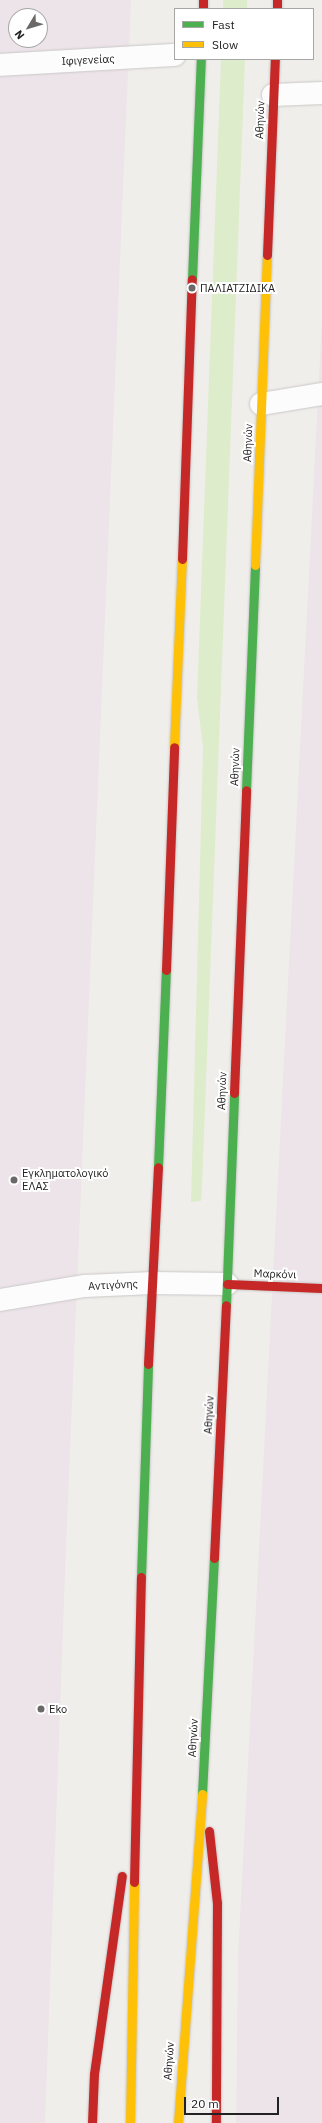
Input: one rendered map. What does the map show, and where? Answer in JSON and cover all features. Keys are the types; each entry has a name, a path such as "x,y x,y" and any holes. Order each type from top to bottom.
{"main road":[{"path":"130,2123 135,1788 147,1374 153,1283 201,60"},
{"name":"Αθηνών","path":"178,2123 203,1783 227,1284 275,60"},
{"name":"Μαρκόνι","path":"227,1284 322,1288"},
{"path":"203,1783 218,1903 216,2123"},
{"path":"92,2123 94,2074 135,1788"}],"street":[{"name":"Ιφιγενείας","path":"0,65 174,56"},
{"path":"273,95 322,93"},
{"path":"261,404 322,394"},
{"name":"Αντιγόνης","path":"0,1300 85,1286 153,1283 227,1284"}],"shaded area":[{"path":"0,0 131,0 66,1547 45,2123 0,2123"},
{"path":"322,319 322,2123 236,2123 238,1957"}],"green space":[{"path":"223,0 247,0 247,8 223,8"},
{"path":"221,60 245,60 202,1187 201,1201 191,1202 203,748 197,698"}],"traffic: fast":[{"path":"192,279 201,60"},
{"path":"246,790 255,565"},
{"path":"158,1167 166,970"},
{"path":"226,1305 234,1093"},
{"path":"141,1577 148,1364"},
{"path":"202,1794 214,1558"}],"traffic: slow":[{"path":"255,565 267,255"},
{"path":"174,747 182,559"},
{"path":"178,2123 202,1794"},
{"path":"130,2123 134,1882"}],"traffic: jam":[{"path":"203,0 203,8"},
{"path":"277,0 277,8"},
{"path":"267,255 275,60"},
{"path":"182,559 192,279"},
{"path":"166,970 174,747"},
{"path":"234,1093 246,790"},
{"path":"148,1364 158,1167"},
{"path":"227,1284 322,1288"},
{"path":"214,1558 226,1305"},
{"path":"134,1882 141,1577"},
{"path":"209,1831 217,1903 216,2123"},
{"path":"92,2123 94,2074 122,1876"}],"place":[{"name":"ΠΑΛΙΑΤΖΙΔΙΚΑ","path":"192,288"},
{"name":"Εγκληματολογικό ΕΛΑΣ","path":"14,1180"},
{"name":"Eko","path":"41,1709"}]}
